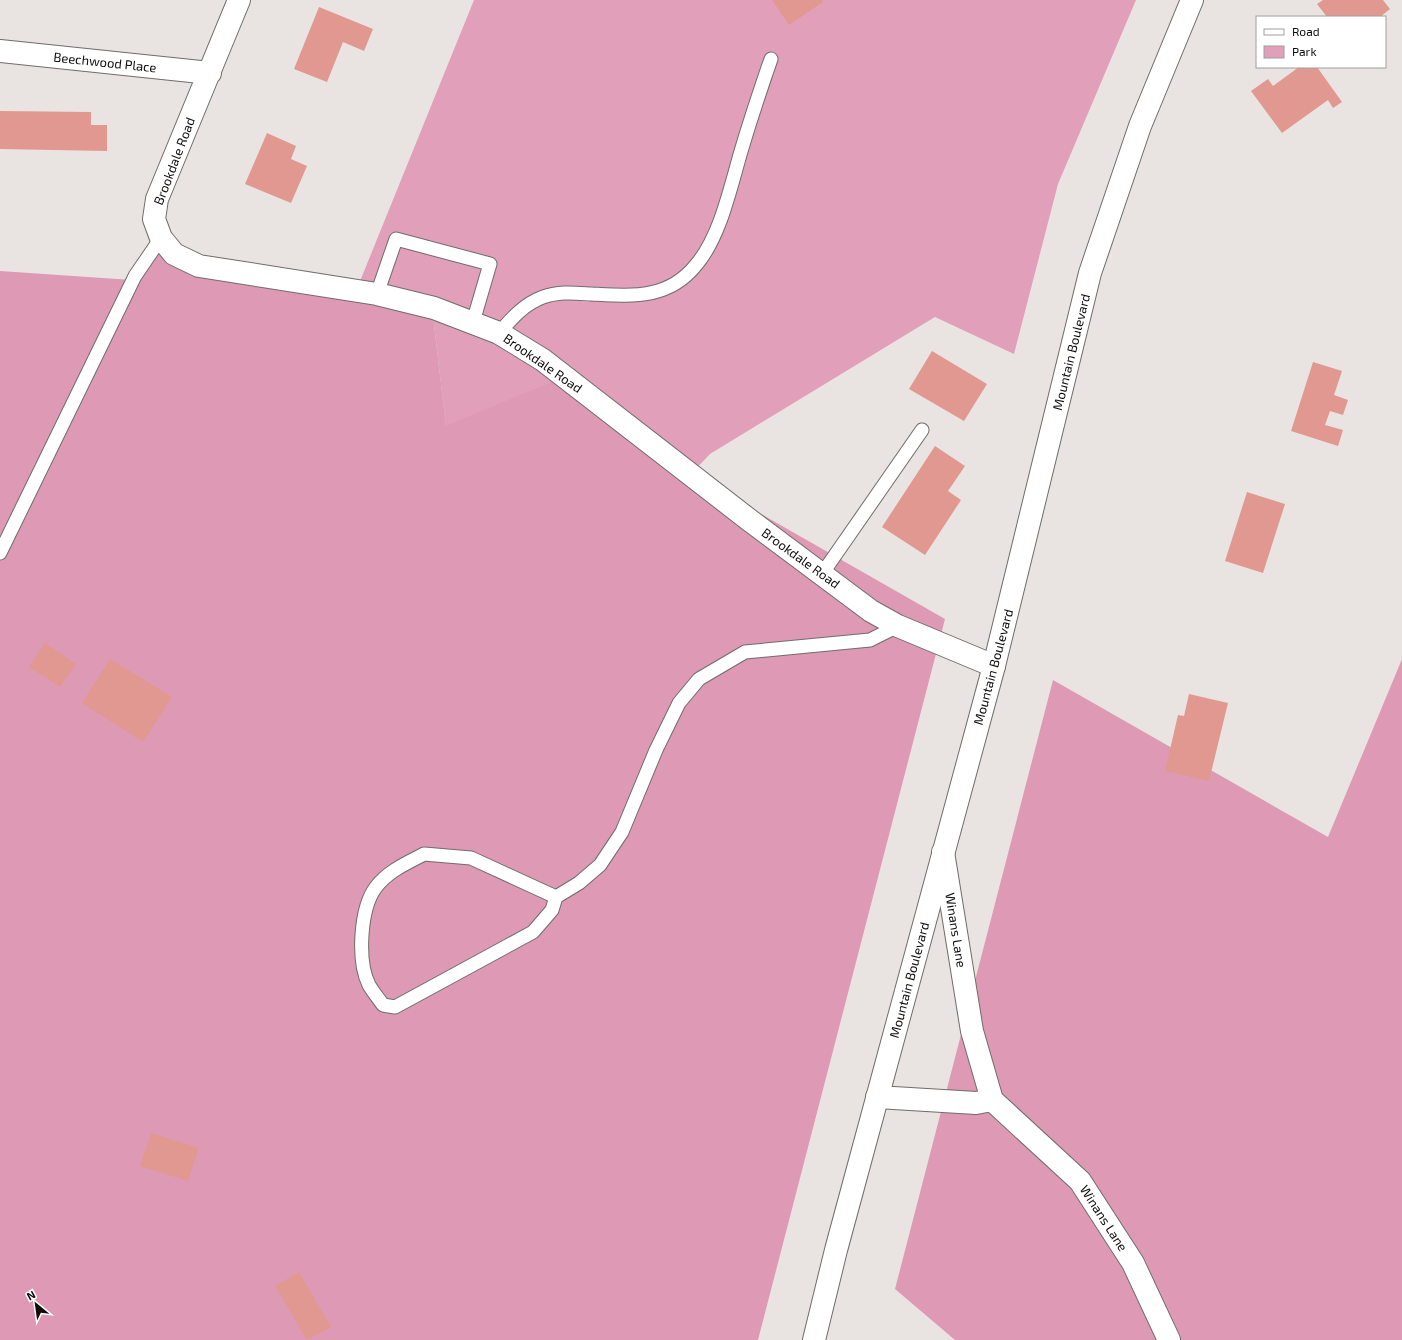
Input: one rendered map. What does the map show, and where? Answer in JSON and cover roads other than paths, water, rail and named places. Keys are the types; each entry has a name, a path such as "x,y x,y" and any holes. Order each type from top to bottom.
{"street":[{"name":"Brookdale Road","path":"239,0 157,198 154,219 161,238 174,254 199,266 377,294 434,308 499,333 543,360 748,519 871,611 898,626 994,666"},
{"name":"Mountain Boulevard","path":"814,1340 836,1250 994,666 1090,273 1140,126 1192,0"},
{"name":"Beechwood Place","path":"0,51 210,73"},
{"name":"Winans Lane","path":"943,852 972,1031 992,1100 1080,1181 1133,1263 1170,1340"},
{"path":"877,1097 976,1103 992,1100"}],"lane":[{"path":"499,333 515,315 529,304 544,297 567,292 640,296 655,293 686,276 697,265 709,246 723,211 746,132 771,59"},
{"path":"0,553 135,276 161,238"},
{"path":"377,294 396,240 490,264 473,322"},
{"path":"822,574 922,430"},
{"path":"556,897 471,858 424,854 390,873 376,887 366,903 362,925 363,960 369,984 384,1005 395,1007 533,932 552,910 556,897 579,883 600,865 622,832 656,750 679,703 699,679 745,652 870,640 898,626"}]}
